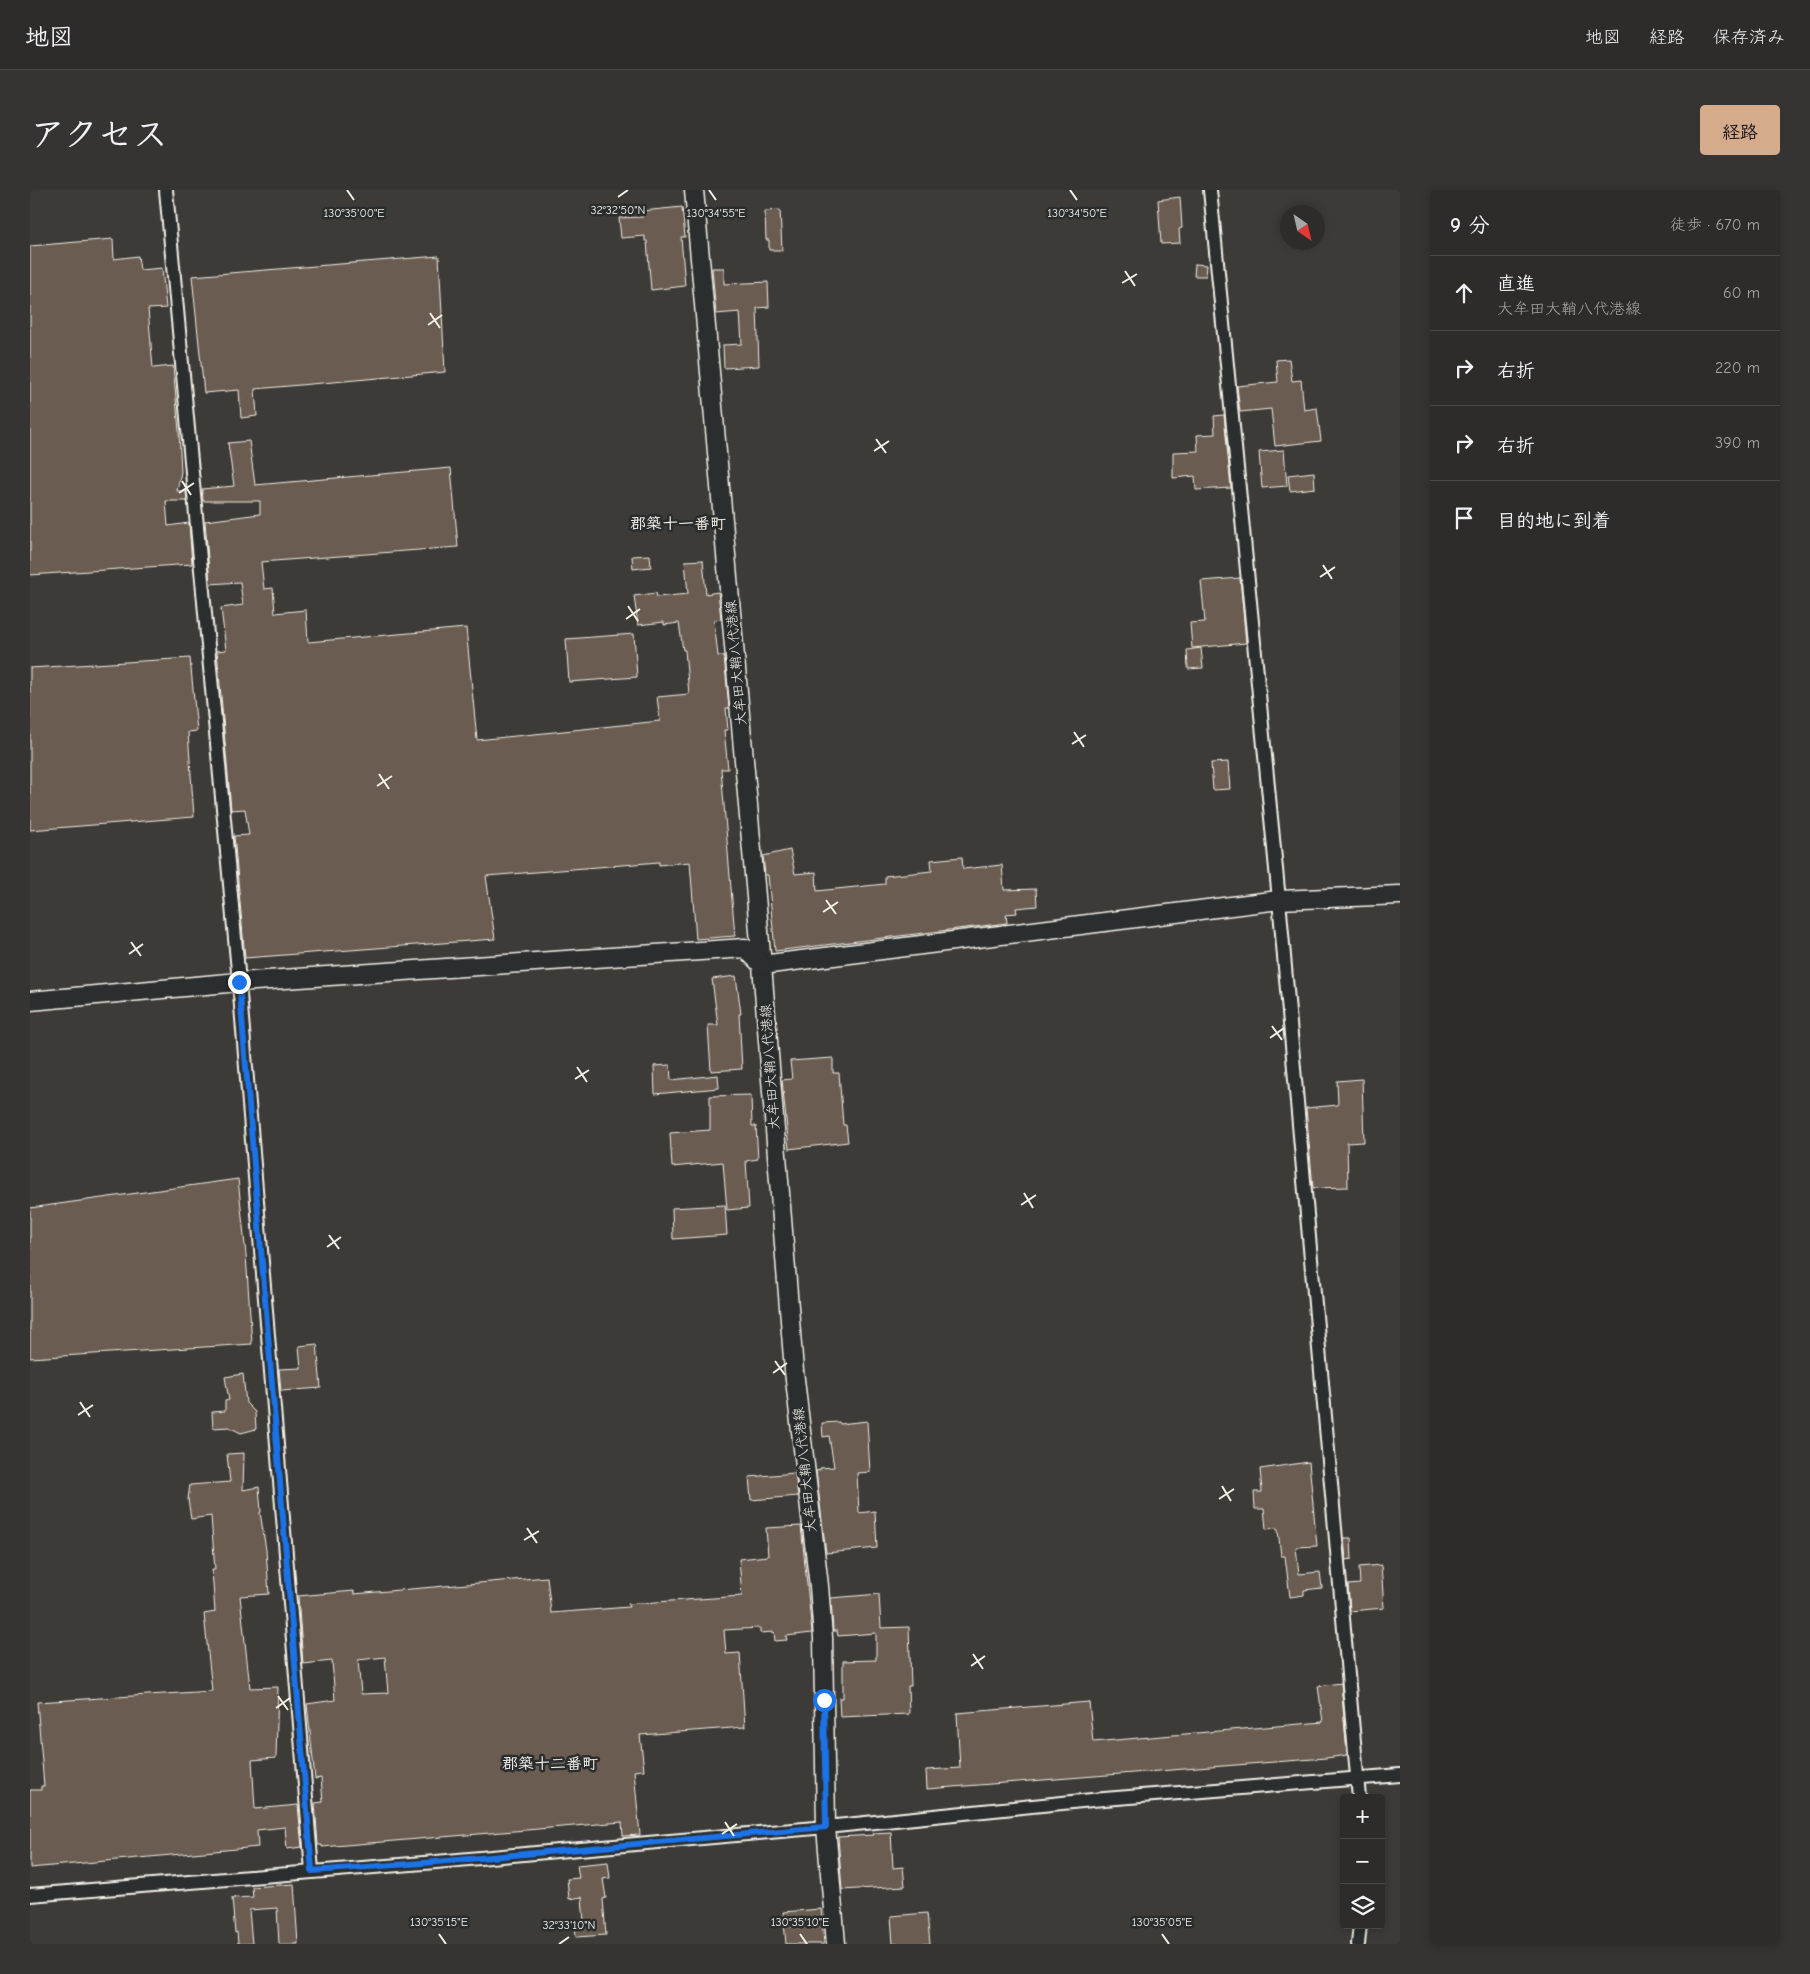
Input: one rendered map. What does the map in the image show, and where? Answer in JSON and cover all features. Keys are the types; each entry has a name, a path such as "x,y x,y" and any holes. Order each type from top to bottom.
{"main road":[{"name":"大牟田大鞘八代港線","path":"694,190 762,965 794,1371 823,1638 826,1827 836,1944"},
{"path":"30,1001 239,982 745,948 762,965 1279,900 1400,895"}],"street":[{"path":"166,190 239,982 312,1871"},
{"path":"1210,190 1279,900 1358,1794"},
{"path":"30,1895 436,1862 826,1827 1092,1800 1400,1775"},
{"path":"1358,1944 1360,1929"}],"building":[{"path":"1180,197 1182,228 1179,229 1180,243 1161,244 1158,200"},
{"path":"682,207 685,237 681,237 685,286 651,290 645,236 621,238 619,218 643,217 642,211"},
{"path":"780,210 782,250 769,250 769,240 766,240 765,211"},
{"path":"113,239 114,259 138,256 140,270 162,268 166,308 148,309 153,368 173,366 181,472 177,491 186,491 187,501 166,501 168,526 189,523 192,564 30,575 30,246"},
{"path":"439,256 445,372 255,389 257,416 241,418 239,390 204,393 192,276"},
{"path":"1195,264 1207,265 1206,276 1194,276"},
{"path":"712,268 724,268 724,284 768,282 769,307 757,308 759,366 724,368 723,345 742,344 740,312 716,314"},
{"path":"1289,359 1292,381 1301,380 1304,410 1317,408 1321,441 1275,446 1271,409 1240,412 1237,386 1278,382 1276,360"},
{"path":"1224,415 1231,488 1196,490 1195,476 1173,478 1173,452 1198,451 1197,435 1215,434 1214,416"},
{"path":"249,441 255,485 451,468 458,547 261,562 264,589 273,588 275,613 306,610 308,642 466,628 477,740 660,721 657,697 689,694 685,650 683,650 679,623 664,625 664,622 638,625 634,596 656,593 657,597 688,594 685,561 703,560 706,594 718,592 721,619 714,620 718,656 724,656 729,708 726,708 728,730 724,730 728,769 721,769 735,936 696,939 690,862 659,865 659,862 486,876 495,939 245,958 234,836 249,835 245,809 231,810 217,651 226,650 221,608 243,605 240,582 210,584 205,521 260,514 260,501 203,501 202,489 234,486 228,443"},
{"path":"1284,450 1287,486 1262,488 1259,452"},
{"path":"1314,472 1315,488 1290,491 1288,475"},
{"path":"650,555 651,567 633,569 632,556"},
{"path":"1240,578 1246,643 1192,648 1190,623 1205,622 1201,581"},
{"path":"634,634 637,677 569,682 566,639"},
{"path":"1201,648 1203,668 1188,669 1187,650"},
{"path":"190,658 197,731 188,732 194,817 30,830 30,668"},
{"path":"1228,762 1230,789 1213,790 1211,763"},
{"path":"790,850 795,874 816,872 817,891 885,884 885,876 932,871 931,860 962,857 963,869 1002,865 1004,890 1036,889 1037,906 1016,908 1017,913 1006,914 1007,923 775,951 768,875 765,875 763,856"},
{"path":"736,976 741,1014 739,1014 742,1069 711,1071 708,1025 718,1025 712,979"},
{"path":"833,1058 833,1073 839,1073 843,1125 846,1125 848,1142 789,1149 782,1080 792,1079 790,1061"},
{"path":"670,1065 671,1080 718,1075 719,1088 655,1094 654,1066"},
{"path":"1362,1079 1364,1142 1347,1143 1348,1187 1313,1188 1306,1108 1338,1105 1337,1081"},
{"path":"751,1095 752,1126 756,1126 758,1159 746,1161 749,1208 727,1210 723,1162 672,1167 670,1133 710,1130 710,1096"},
{"path":"238,1179 246,1255 252,1344 30,1358 30,1208"},
{"path":"725,1205 727,1235 673,1239 672,1208"},
{"path":"317,1344 321,1388 281,1391 279,1369 301,1368 299,1346"},
{"path":"243,1374 246,1403 255,1412 256,1429 241,1433 229,1427 213,1428 212,1412 225,1411 225,1401 229,1400 225,1377"},
{"path":"867,1421 870,1472 857,1473 859,1513 875,1511 877,1548 826,1553 816,1471 820,1470 820,1468 834,1467 829,1436 823,1437 822,1423 839,1422 840,1424"},
{"path":"244,1453 243,1490 259,1487 269,1594 240,1596 250,1688 278,1687 276,1758 252,1760 255,1809 298,1805 302,1847 287,1849 285,1827 257,1830 258,1847 30,1868 30,1790 41,1790 41,1786 44,1786 37,1702 212,1691 204,1614 215,1612 212,1570 215,1570 211,1516 191,1519 188,1499 190,1485 230,1482 227,1454"},
{"path":"1309,1462 1317,1546 1296,1547 1299,1574 1320,1572 1322,1588 1304,1590 1304,1595 1290,1597 1285,1556 1281,1556 1278,1530 1277,1528 1266,1529 1264,1509 1255,1509 1254,1492 1262,1492 1260,1469"},
{"path":"795,1473 798,1496 751,1500 749,1477"},
{"path":"801,1526 812,1633 786,1636 787,1640 775,1641 774,1632 760,1633 760,1628 724,1630 726,1654 740,1653 745,1727 640,1735 644,1770 634,1771 640,1835 623,1836 622,1822 322,1847 322,1845 318,1845 315,1803 323,1802 321,1778 315,1779 307,1704 335,1700 332,1661 303,1664 298,1596 354,1591 354,1594 547,1577 551,1613 629,1607 628,1604 742,1596 739,1559 768,1556 766,1528","holes":["385,1657 388,1693 361,1694 358,1660"]},
{"path":"1344,1538 1351,1538 1352,1559 1346,1560"},
{"path":"1381,1565 1384,1608 1350,1611 1348,1585 1360,1584 1359,1567"},
{"path":"879,1594 881,1628 909,1627 911,1686 908,1686 909,1714 840,1717 839,1698 843,1698 843,1661 876,1660 876,1633 838,1636 837,1631 833,1631 831,1598"},
{"path":"1341,1683 1347,1755 927,1789 926,1770 960,1768 957,1713 1089,1702 1093,1742 1323,1722 1318,1686"},
{"path":"891,1832 893,1868 903,1867 905,1886 842,1890 838,1837"},
{"path":"608,1862 610,1878 603,1879 606,1898 603,1899 606,1935 576,1937 575,1924 584,1923 582,1897 569,1899 567,1879 579,1878 577,1865"},
{"path":"294,1884 298,1944 279,1944 277,1908 249,1910 252,1944 238,1944 237,1932 235,1933 232,1898 253,1897 252,1887"},
{"path":"821,1909 824,1944 786,1944 783,1912"},
{"path":"927,1913 930,1944 893,1944 891,1916"}],"district":[{"name":"郡築十一番町","path":"678,524"},
{"name":"郡築十二番町","path":"550,1764"}],"route":[{"path":"239,982 312,1871 436,1862 826,1827 824,1700"}]}
